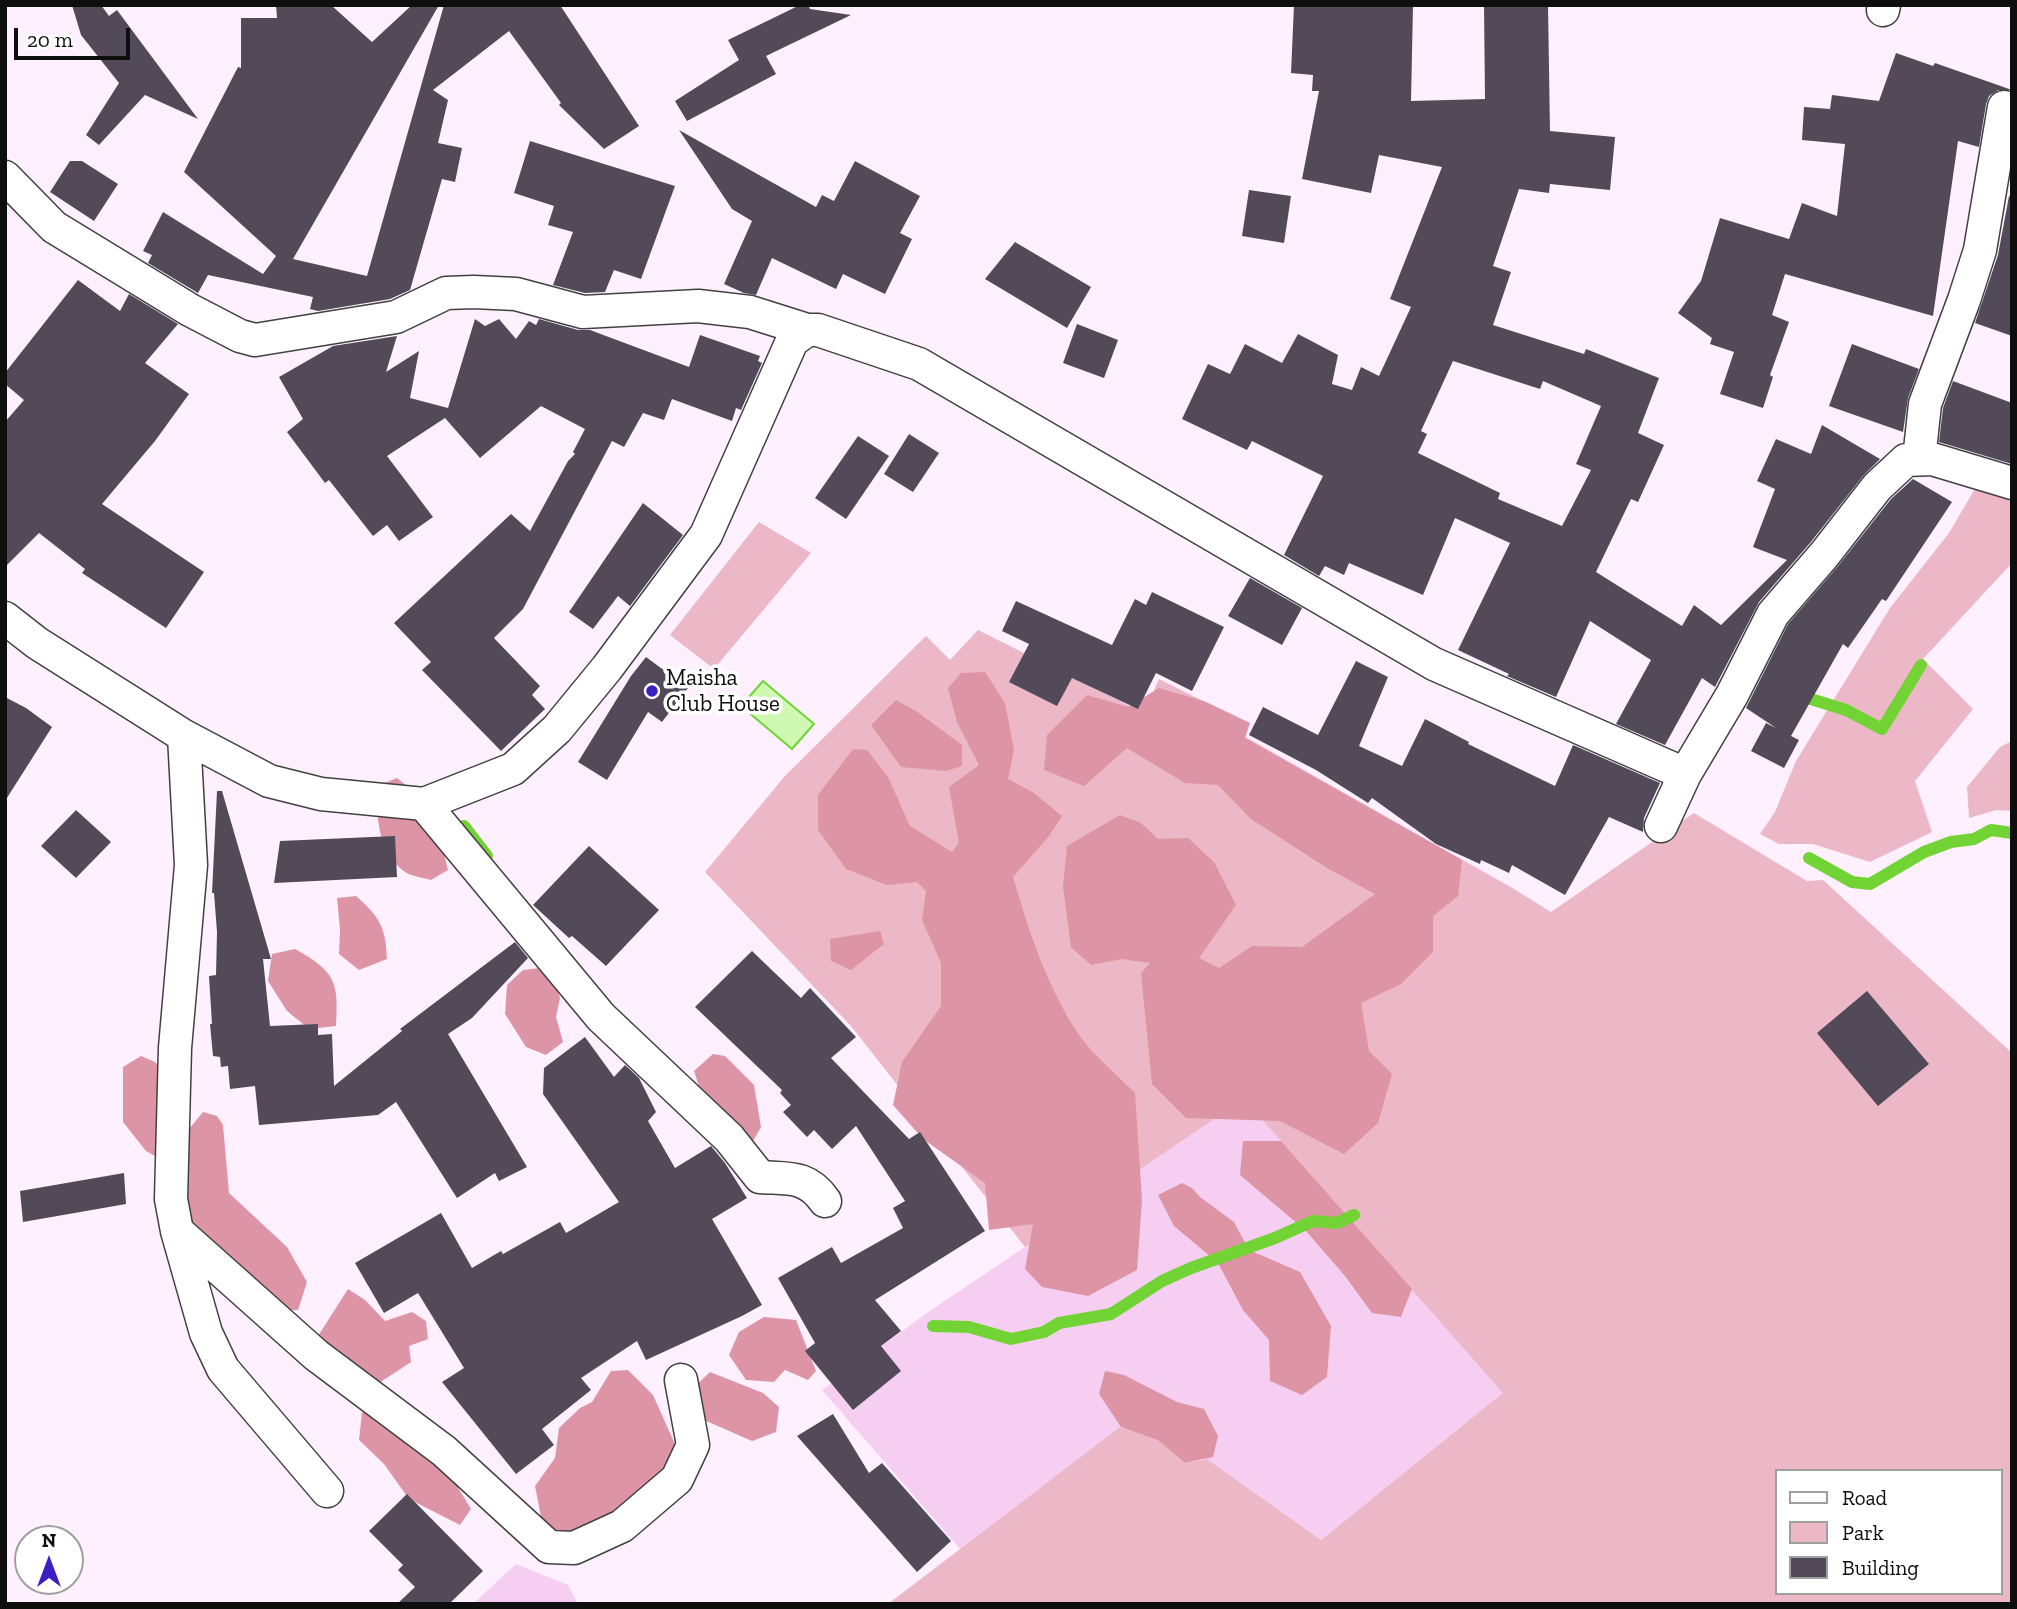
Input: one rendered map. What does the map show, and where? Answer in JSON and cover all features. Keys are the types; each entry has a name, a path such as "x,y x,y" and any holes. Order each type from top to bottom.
{"street":[{"path":"1919,459 1925,404 1980,250 2004,107"},
{"path":"5,177 54,227 190,310 240,336 255,340 396,317 446,293 474,292 516,294 583,312 698,306 750,312 807,330 827,331 919,364 1434,664 1685,774"},
{"path":"5,618 37,643 184,736 269,781 288,788 321,794 424,804 513,769 557,729 607,668 706,535 792,341 807,330"},
{"path":"1661,826 1685,774 1732,695 1773,614 1877,487 1906,460 1919,459 1933,459 2012,483"},
{"path":"184,736 191,865 175,1048 171,1199 177,1231 206,1334 222,1369 327,1491"},
{"path":"424,804 601,1017 729,1138 760,1177 800,1179 819,1192 825,1201"},
{"path":"177,1231 316,1355 444,1451 549,1547 575,1548 622,1526 677,1479 693,1445 681,1380"}],"shaded area":[{"path":"985,672 1005,703 1014,750 1008,779 1034,793 1062,816 1049,836 1013,877 1032,939 1057,998 1079,1035 1135,1093 1142,1200 1137,1270 1088,1296 1042,1287 1025,1269 1033,1224 989,1230 985,1183 923,1139 893,1105 902,1062 941,1006 941,963 922,920 926,891 917,882 887,885 846,869 818,830 818,795 853,749 867,750 888,777 910,826 952,852 959,843 949,787 979,765 957,722 948,688 961,673"},
{"path":"763,681 814,724 792,749 741,706"},
{"path":"1159,688 1204,701 1250,723 1245,738 1462,860 1458,896 1433,916 1433,952 1401,984 1361,1003 1369,1051 1392,1074 1378,1123 1344,1154 1280,1121 1186,1118 1152,1084 1141,973 1150,963 1122,959 1091,965 1071,947 1063,887 1067,846 1120,815 1141,823 1158,839 1188,838 1214,862 1236,905 1199,958 1219,968 1252,946 1302,947 1375,894 1327,868 1251,819 1218,785 1185,783 1127,748 1084,786 1044,770 1047,735 1087,695 1128,707"},
{"path":"896,700 916,711 962,745 962,766 946,771 901,767 871,725"},
{"path":"397,778 412,790 411,810 415,819 441,841 448,870 431,880 405,872 396,864 380,833 377,786"},
{"path":"356,896 371,910 380,924 387,959 359,970 339,954 337,898"},
{"path":"880,931 884,944 851,970 831,961 830,939"},
{"path":"295,949 319,964 332,979 336,998 336,1026 309,1029 287,1011 268,981 272,954"},
{"path":"540,968 555,980 560,998 556,1017 563,1042 546,1055 526,1047 505,1014 507,985 523,970"},
{"path":"713,1054 725,1056 754,1085 761,1127 752,1143 705,1105 694,1071"},
{"path":"141,1056 155,1062 164,1071 164,1161 146,1151 123,1122 123,1067"},
{"path":"1244,1099 1405,1281 1401,1317 1412,1289 1504,1393 1321,1540 1207,1459 1121,1427 960,1549 822,1390 924,1315"},
{"path":"203,1112 217,1116 223,1125 229,1193 287,1247 307,1282 298,1310 281,1310 191,1225 182,1181 185,1134"},
{"path":"1243,1141 1281,1141 1412,1289 1401,1317 1372,1313 1345,1276 1306,1231 1240,1175"},
{"path":"1182,1183 1234,1222 1249,1250 1300,1272 1331,1326 1327,1377 1302,1395 1270,1381 1269,1340 1243,1310 1218,1263 1174,1226 1158,1195"},
{"path":"348,1289 365,1300 385,1321 412,1312 426,1321 428,1339 409,1346 411,1362 353,1400 325,1384 318,1336"},
{"path":"764,1317 796,1320 816,1371 808,1380 785,1370 774,1382 746,1380 729,1355 739,1332"},
{"path":"628,1370 653,1395 674,1442 676,1493 584,1560 542,1522 535,1486 555,1458 559,1428 580,1408 592,1402 611,1371"},
{"path":"1105,1371 1124,1375 1177,1402 1204,1409 1218,1436 1213,1457 1185,1463 1158,1440 1121,1427 1099,1394"},
{"path":"710,1372 763,1393 779,1407 776,1432 752,1441 704,1420 694,1387"},
{"path":"362,1412 376,1416 443,1463 471,1509 460,1525 409,1499 384,1464 359,1440"},
{"path":"516,1564 568,1585 578,1604 473,1604"}],"green space":[{"path":"1980,480 2012,493 2012,563 1923,659 1973,709 1915,781 1932,832 1870,862 1813,844 1779,844 1760,834 1775,812 1796,761 1890,608 1949,533"},
{"path":"759,522 811,553 714,669 670,635"},
{"path":"978,630 1144,713 1159,679 1247,723 1242,735 1551,912 1694,813 1807,881 1823,880 2012,1053 2012,1604 888,1604 1120,1427 1158,1439 1185,1463 1207,1459 1321,1540 1503,1393 1244,1099 1025,1247 851,1026 705,872 785,776 926,636 950,660"},
{"path":"2012,741 2012,811 1996,810 1969,818 1967,787 2000,747"}],"building":[{"path":"72,5 101,5 109,16 117,10 198,119 145,95 99,145 86,135 119,83 81,35"},
{"path":"276,5 331,5 372,42 412,5 439,5 293,259 367,276 444,5 560,5 639,126 604,149 559,105 561,103 509,31 433,90 448,100 438,143 462,148 455,182 442,179 410,290 390,299 318,311 310,309 313,297 208,275 198,293 148,263 152,255 143,251 163,212 263,274 276,256 184,172 238,67 241,68 241,18 277,18"},
{"path":"800,5 851,15 766,56 776,74 687,121 675,101 739,60 728,40"},
{"path":"1294,5 1413,5 1411,101 1485,99 1484,5 1548,5 1550,131 1615,137 1610,190 1550,184 1549,193 1519,189 1493,266 1511,272 1493,325 1584,354 1586,349 1659,378 1638,433 1664,445 1638,502 1631,499 1596,572 1682,626 1694,605 1721,625 1787,560 1753,547 1775,489 1757,481 1776,439 1811,454 1822,425 1880,459 1759,602 1715,687 1702,678 1665,745 1616,724 1651,660 1590,621 1556,697 1507,676 1509,674 1458,650 1510,543 1455,518 1423,595 1349,563 1344,575 1325,566 1319,576 1284,555 1323,476 1252,441 1247,450 1182,419 1208,364 1230,374 1245,344 1282,363 1298,334 1338,355 1332,384 1352,390 1361,367 1379,376 1411,307 1390,299 1442,167 1379,155 1371,193 1302,179 1319,91 1312,91 1313,75 1291,73","holes":["1453,361 1540,389 1543,381 1601,406 1576,464 1591,470 1562,526 1498,499 1500,493 1418,453 1427,434 1421,431"]},
{"path":"1896,53 1933,66 1935,63 2012,90 1998,90 1989,96 1979,147 1958,141 1933,316 1785,274 1772,315 1789,322 1770,375 1773,377 1763,408 1720,394 1734,352 1710,344 1712,338 1678,313 1701,281 1720,218 1789,239 1802,203 1837,216 1845,144 1802,140 1804,107 1830,109 1832,95 1879,101"},
{"path":"679,130 816,207 822,195 834,201 855,161 920,196 900,233 912,239 885,294 843,274 836,289 772,258 756,295 724,284 752,221 732,209"},
{"path":"530,141 675,186 641,279 614,270 605,292 585,293 553,285 573,232 548,225 554,206 514,193"},
{"path":"70,161 82,161 118,184 94,221 50,192"},
{"path":"1249,190 1291,196 1284,243 1242,236"},
{"path":"2009,196 2012,197 2012,336 1975,323 1998,255"},
{"path":"1015,242 1091,287 1067,328 985,279"},
{"path":"78,280 120,311 129,294 178,324 145,363 189,394 155,441 102,504 204,572 166,628 82,573 85,569 39,533 5,567 5,422 24,400 5,384 5,373"},
{"path":"475,319 485,326 499,319 516,339 529,321 536,325 539,319 578,330 590,330 689,367 700,335 760,356 758,361 762,363 741,410 736,408 732,421 672,399 664,420 643,413 624,447 612,441 523,609 494,638 540,686 532,695 545,709 501,751 422,670 431,662 394,623 511,514 530,531 568,461 575,454 573,452 585,429 541,406 480,458 445,418 387,456 433,517 399,541 387,525 373,536 329,480 325,483 287,432 303,419 279,377 333,346 397,336 386,372 419,351 410,398 448,408"},
{"path":"1077,324 1118,340 1104,378 1063,363"},
{"path":"1852,344 1919,369 1908,398 1903,432 1829,406"},
{"path":"1953,381 2012,403 2012,464 1939,442 1943,408"},
{"path":"909,434 939,453 913,492 884,474"},
{"path":"858,436 889,456 846,519 815,498"},
{"path":"1913,479 1952,502 1886,601 1882,599 1848,648 1843,644 1791,736 1799,740 1784,768 1751,751 1766,723 1776,728 1746,708 1788,624 1891,499"},
{"path":"643,503 683,535 630,606 618,596 593,629 569,612"},
{"path":"1250,578 1302,608 1282,645 1228,616"},
{"path":"1152,592 1224,627 1192,691 1156,673 1138,709 1072,678 1057,706 1009,682 1029,644 1002,631 1016,601 1112,645 1135,599 1146,605"},
{"path":"646,657 688,688 662,722 648,712 607,780 578,762 631,676"},
{"path":"1356,661 1388,677 1359,746 1402,766 1425,719 1469,742 1468,744 1555,786 1573,745 1660,783 1644,818 1643,832 1609,817 1565,895 1512,865 1509,873 1481,860 1480,864 1436,844 1372,798 1368,803 1316,770 1249,735 1263,707 1318,735"},
{"path":"5,697 52,727 5,801"},
{"path":"217,791 222,791 271,959 263,959 270,1026 318,1024 318,1035 332,1034 334,1086 402,1031 400,1029 515,942 528,958 472,1018 448,1034 527,1167 499,1181 495,1173 457,1198 396,1102 378,1115 259,1125 255,1086 230,1089 228,1066 221,1067 220,1057 213,1056 209,976 216,975 217,932 212,893"},
{"path":"76,810 111,842 76,878 41,846"},
{"path":"395,836 397,877 274,883 280,841"},
{"path":"589,846 659,910 606,966 572,936 569,938 533,905"},
{"path":"752,951 801,998 810,988 856,1037 831,1058 909,1139 920,1132 985,1231 875,1300 901,1331 881,1346 901,1371 853,1410 805,1351 815,1343 778,1278 832,1247 841,1263 903,1228 893,1208 905,1201 856,1126 832,1149 814,1130 807,1137 783,1112 791,1105 780,1093 782,1090 695,1007"},
{"path":"1867,991 1929,1064 1878,1106 1817,1033"},
{"path":"585,1037 614,1077 625,1065 639,1078 656,1112 648,1121 675,1168 711,1146 725,1163 747,1198 712,1219 762,1305 646,1360 637,1341 581,1378 591,1390 542,1429 554,1445 516,1474 442,1382 464,1368 418,1293 384,1313 355,1263 441,1213 472,1268 560,1222 566,1233 619,1202 543,1094 544,1068"},
{"path":"124,1173 126,1204 23,1222 20,1191"},
{"path":"833,1414 869,1473 882,1463 951,1541 917,1572 797,1436"},
{"path":"407,1494 483,1571 449,1604 397,1604 415,1587 398,1570 403,1565 369,1531"}],"waterway":[{"path":"1798,695 1846,710 1882,729 1921,665"},
{"path":"464,826 487,856"},
{"path":"1809,858 1852,882 1870,884 1924,852 1951,842 1974,839 1991,830 2012,833"},
{"path":"933,1326 969,1327 1011,1339 1044,1332 1059,1323 1111,1314 1162,1281 1313,1221 1337,1223 1354,1215"}],"place":[{"name":"Maisha Club House","path":"652,691"}]}
